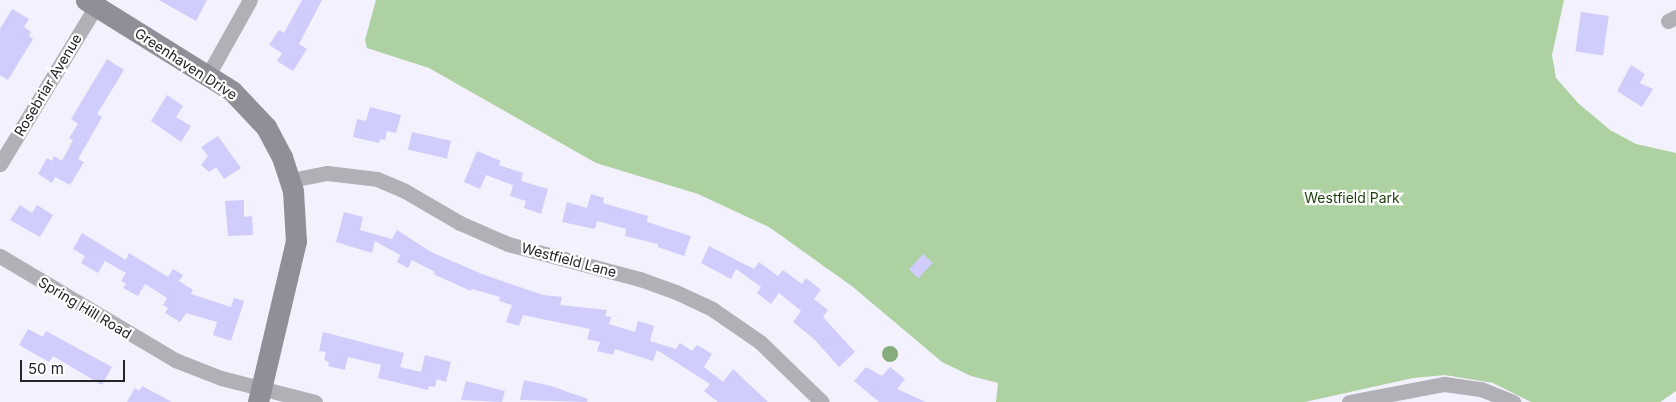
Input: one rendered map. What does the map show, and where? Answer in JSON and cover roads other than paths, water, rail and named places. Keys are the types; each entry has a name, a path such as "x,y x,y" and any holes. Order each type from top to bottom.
{"street":[{"path":"208,75 250,0"},
{"name":"Greenhaven Drive","path":"91,3 208,75 239,97 262,122 276,144 291,180 296,217 295,252 260,395"},
{"name":"Rosebriar Avenue","path":"0,164 91,3"},
{"name":"Westfield Lane","path":"291,180 327,172 377,179 405,191 460,223 508,244 640,279 676,292 712,310 760,342 822,402"},
{"name":"Spring Hill Road","path":"0,256 165,355 260,395 315,402"},
{"path":"1349,402 1444,384 1481,389 1513,402"}],"park label":[{"name":"Westfield Park","path":"1352,198"}]}
